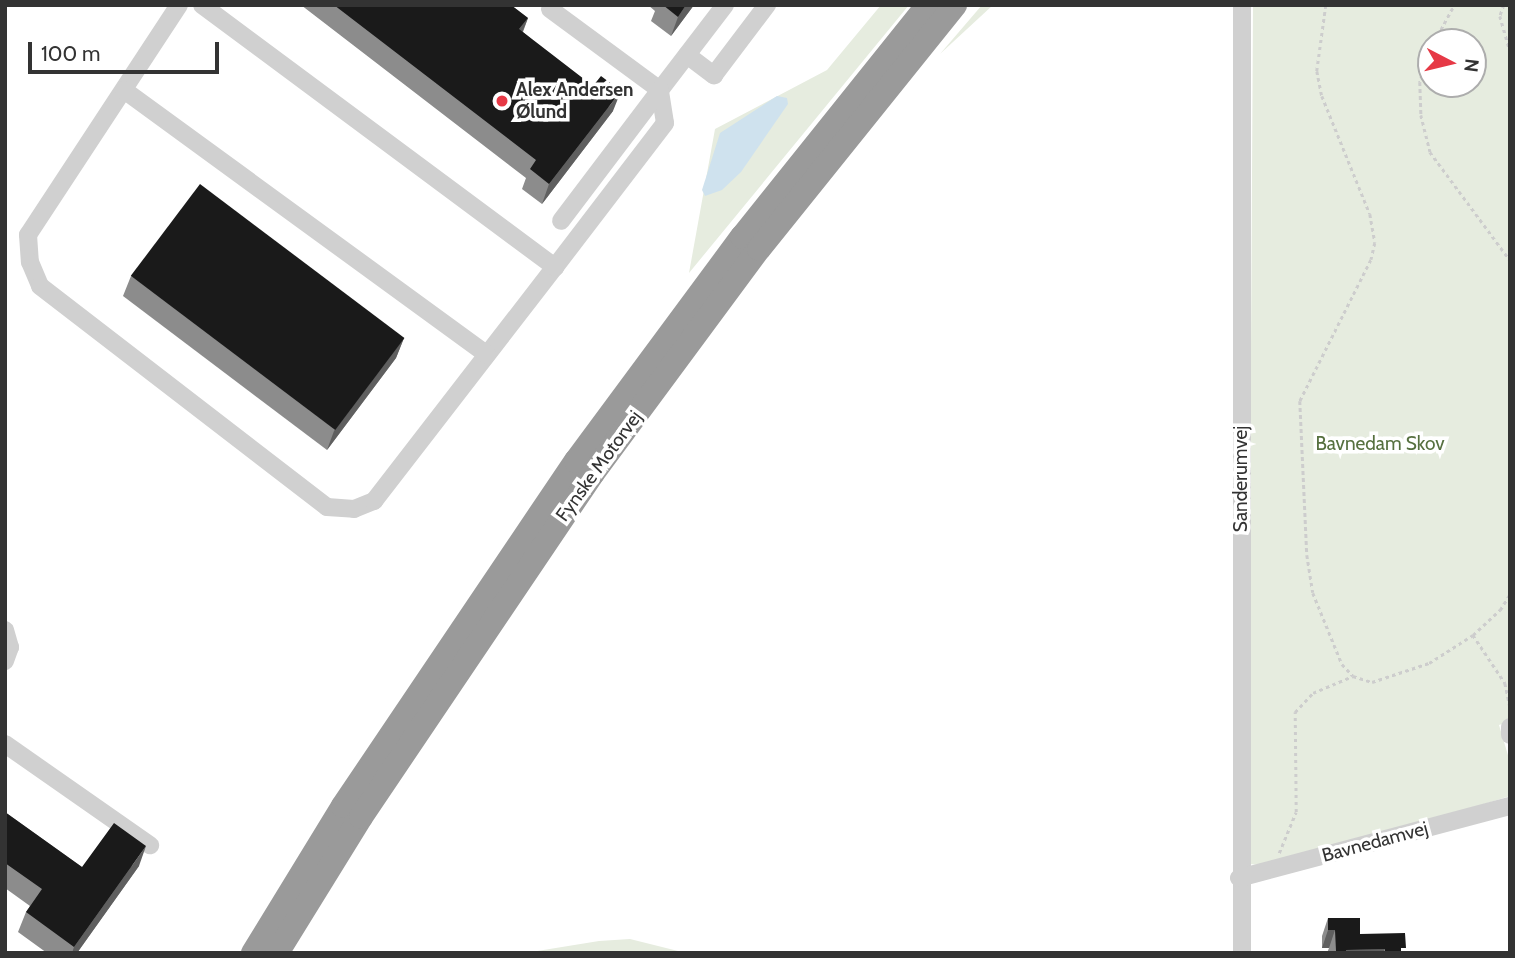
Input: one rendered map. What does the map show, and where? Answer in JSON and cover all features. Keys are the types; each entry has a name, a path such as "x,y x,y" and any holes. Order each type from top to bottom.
{"highway":[{"name":"Fynske Motorvej","path":"253,953 343,806 576,461 742,237 928,5"},
{"name":"Fynske Motorvej","path":"277,953 384,783 593,473 759,249 955,5"}],"street":[{"path":"179,5 28,235 30,262 40,286 327,507 354,509 374,501 665,123 660,90 550,9"},
{"path":"202,5 555,267"},
{"path":"561,221 725,5"},
{"path":"687,55 714,75 767,5"},
{"name":"Sanderumvej","path":"1242,5 1239,878 1242,953"},
{"path":"124,90 487,355"},
{"path":"5,630 10,647 5,661"},
{"path":"1510,727 1510,735"},
{"path":"5,744 150,845"},
{"name":"Bavnedamvej","path":"1239,878 1510,806"}],"path":[{"path":"1326,5 1317,71 1322,96 1370,214 1375,243 1371,260 1300,401 1298,424 1313,593 1342,664 1353,676 1372,682 1406,673 1473,635 1500,610 1510,594"},
{"path":"1442,28 1454,5"},
{"path":"1504,5 1500,16 1510,50"},
{"path":"5,25 5,39"},
{"path":"1420,98 1421,115 1430,152 1510,260"},
{"path":"1473,635 1505,683 1509,704"},
{"path":"1271,869 1296,812 1295,712 1313,693 1353,676"}],"green space":[{"path":"881,5 909,5 689,273 715,129 827,70"},
{"path":"982,5 993,5 940,54"},
{"name":"Bavnedam Skov","path":"1253,5 1510,5 1510,721 1499,725 1510,762 1510,796 1282,866 1248,864"},
{"path":"630,939 686,953 525,953 599,941"}],"water":[{"path":"777,96 787,98 788,104 741,172 722,190 705,196 702,190 720,133"}],"building":[{"name":"Alex Andersen Ølund","path":"334,5 511,5 528,18 519,29 593,86 601,76 621,91 549,184 530,169 536,160"},
{"path":"663,5 686,5 678,17"},
{"path":"200,184 404,338 335,430 131,276"},
{"path":"5,812 82,867 114,823 146,846 74,947 26,912 42,889 5,863"},
{"path":"1328,918 1360,918 1360,934 1405,933 1406,948 1401,948 1401,953 1385,953 1385,949 1328,953 1336,951 1335,930 1328,930"}],"place":[{"name":"Alex Andersen Ølund","path":"502,101"}]}
